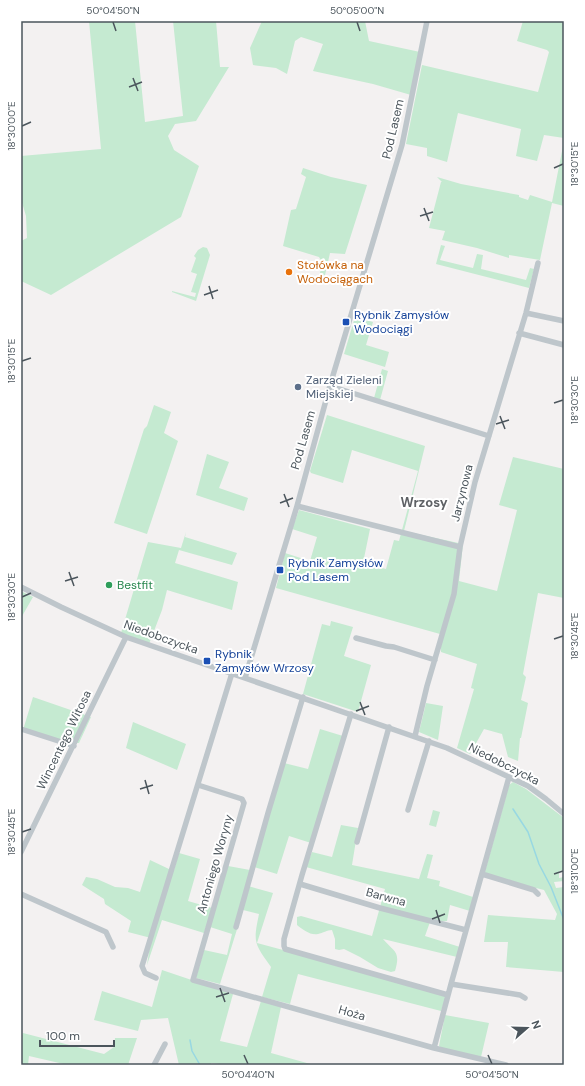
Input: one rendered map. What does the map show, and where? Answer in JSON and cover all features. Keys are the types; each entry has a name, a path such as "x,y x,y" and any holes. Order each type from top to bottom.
{"street":[{"name":"Pod Lasem","path":"245,678 402,146 427,21"},
{"name":"Jarzynowa","path":"415,736 454,594 460,547 475,482 526,313 538,263"},
{"path":"526,313 564,321"},
{"path":"519,333 564,345"},
{"path":"330,386 489,436"},
{"path":"296,506 460,547"},
{"name":"Niedobczycka","path":"21,587 126,637 447,748 528,786 564,814"},
{"name":"Wincentego Witosa","path":"21,852 126,637"},
{"path":"356,638 394,647 435,660"},
{"path":"156,978 145,973 142,966 232,673"},
{"path":"236,928 270,805 303,698"},
{"path":"352,714 284,939 285,950 448,995"},
{"path":"357,842 389,727"},
{"path":"21,729 74,746"},
{"path":"408,810 429,741"},
{"path":"434,1048 509,777"},
{"name":"Antoniego Woryny","path":"193,980 244,803 242,799 198,785"},
{"path":"482,874 534,890 538,894"},
{"name":"Barwna","path":"300,884 380,908 466,930"},
{"path":"21,894 106,932 113,947"},
{"name":"Hoża","path":"193,980 434,1048 506,1065"},
{"path":"451,984 520,995 525,998"},
{"path":"154,1065 165,1044"}],"green space":[{"path":"89,21 135,21 145,122 183,116 173,21 216,21 220,67 229,67 196,121 175,124 168,136 174,150 199,166 181,217 51,295 21,281 21,241 27,238 26,216 21,199 21,156 101,149"},
{"path":"262,21 365,21 369,41 420,52 411,95 373,84 313,71 323,44 301,37 295,41 287,74 276,68 253,65 250,48"},
{"path":"523,21 556,21 564,23 564,138 544,135 537,161 516,156 521,129 458,113 447,162 427,156 427,148 406,144 422,65 538,92 549,52 547,50 517,41"},
{"path":"564,141 564,206 552,203 540,260 509,255 509,258 477,248 442,240 445,231 429,228 442,182 437,177 461,184 519,195 519,197 528,200 530,195 552,202"},
{"path":"303,168 331,177 367,185 345,254 330,253 323,284 317,281 323,264 319,257 283,246 291,210 296,209 306,177 301,174"},
{"path":"441,245 445,246 440,260 473,268 477,254 483,255 481,269 526,280 530,268 534,269 529,288 436,264"},
{"path":"203,247 207,248 210,255 196,301 172,292 195,297 196,293 191,292 197,274 191,272 196,258 194,256 198,250"},
{"path":"355,317 373,322 366,345 389,352 385,367 344,354"},
{"path":"382,369 388,371 380,400 374,398"},
{"path":"154,405 171,412 164,433 178,441 147,534 114,523 144,429 147,426"},
{"path":"327,415 425,446 404,531 463,544 459,581 497,591 517,510 499,505 513,457 564,469 564,598 538,593 523,674 526,677 521,700 528,703 520,738 518,761 508,757 502,734 484,729 470,754 457,748 474,689 471,688 477,664 441,652 440,634 276,588 285,553 310,561 317,537 292,529 299,510 370,529 363,563 386,569 394,540 399,541 418,471 352,450 343,483 311,473 310,471"},
{"path":"207,454 229,462 219,488 248,498 244,511 196,495"},
{"path":"186,532 185,537 237,553 232,565 179,550 175,563 238,582 232,610 167,590 162,610 149,644 121,633 148,542 181,548"},
{"path":"21,591 33,597 21,618"},
{"path":"331,621 353,627 344,656 371,665 358,712 303,694 322,624 330,626"},
{"path":"33,697 91,717 79,743 23,730"},
{"path":"426,703 443,706 438,740 419,732"},
{"path":"133,722 186,744 177,770 126,748"},
{"path":"320,729 343,736 311,843 289,836 277,874 254,867 248,886 273,893 257,943 447,994 441,1011 298,974 290,1004 262,997 271,967 261,953 256,942 259,914 243,910 220,984 196,978 204,950 227,955 232,934 210,927 228,866 250,870 284,763 308,769"},
{"path":"513,782 526,789 564,818 564,870 559,871 559,878 564,877 564,881 554,882 556,888 564,887 564,972 506,967 508,942 484,942 488,915 555,920 557,914 544,890 484,875 509,785"},
{"path":"433,810 440,812 436,827 429,825"},
{"path":"341,825 358,828 352,865 419,879 427,854 433,855 427,878 440,881 439,886 473,897 470,911 450,905 447,921 430,922 425,936 460,947 457,957 383,939 397,956 395,971 391,972 378,968 344,949 335,949 335,939 332,930 312,934 297,925 297,917 301,916 372,936 385,889 306,867 312,852 332,857"},
{"path":"179,853 200,859 188,901 212,908 204,933 162,920 147,965 151,938 128,932 131,921 105,904 104,899 82,885 86,877 97,879 115,887 128,888 140,892 150,860 174,870"},
{"path":"162,970 233,994 220,1041 247,1047 261,1001 281,1007 271,1053 314,1065 229,1065 211,1063 211,1065 179,1065 168,1018 141,1020 138,1031 94,1020 102,991 152,1007"},
{"path":"445,1015 489,1023 481,1057 441,1048 439,1046"},
{"path":"23,1033 104,1054 114,1047 115,1038 137,1038 128,1065 68,1065 29,1056 28,1065 21,1065 21,1039"}],"waterway":[{"path":"513,809 528,832 539,864 551,887 564,920"},
{"path":"190,1040 192,1051 200,1065"}],"place":[{"name":"Stołówka na Wodociągach","path":"289,272"},
{"name":"Rybnik Zamysłów Wodociągi","path":"346,322"},
{"name":"Zarząd Zieleni Miejskiej","path":"298,387"},
{"name":"Rybnik Zamysłów Pod Lasem","path":"280,570"},
{"name":"Bestfit","path":"109,585"},
{"name":"Rybnik Zamysłów Wrzosy","path":"207,661"}],"district":[{"name":"Wrzosy","path":"424,502"}]}
